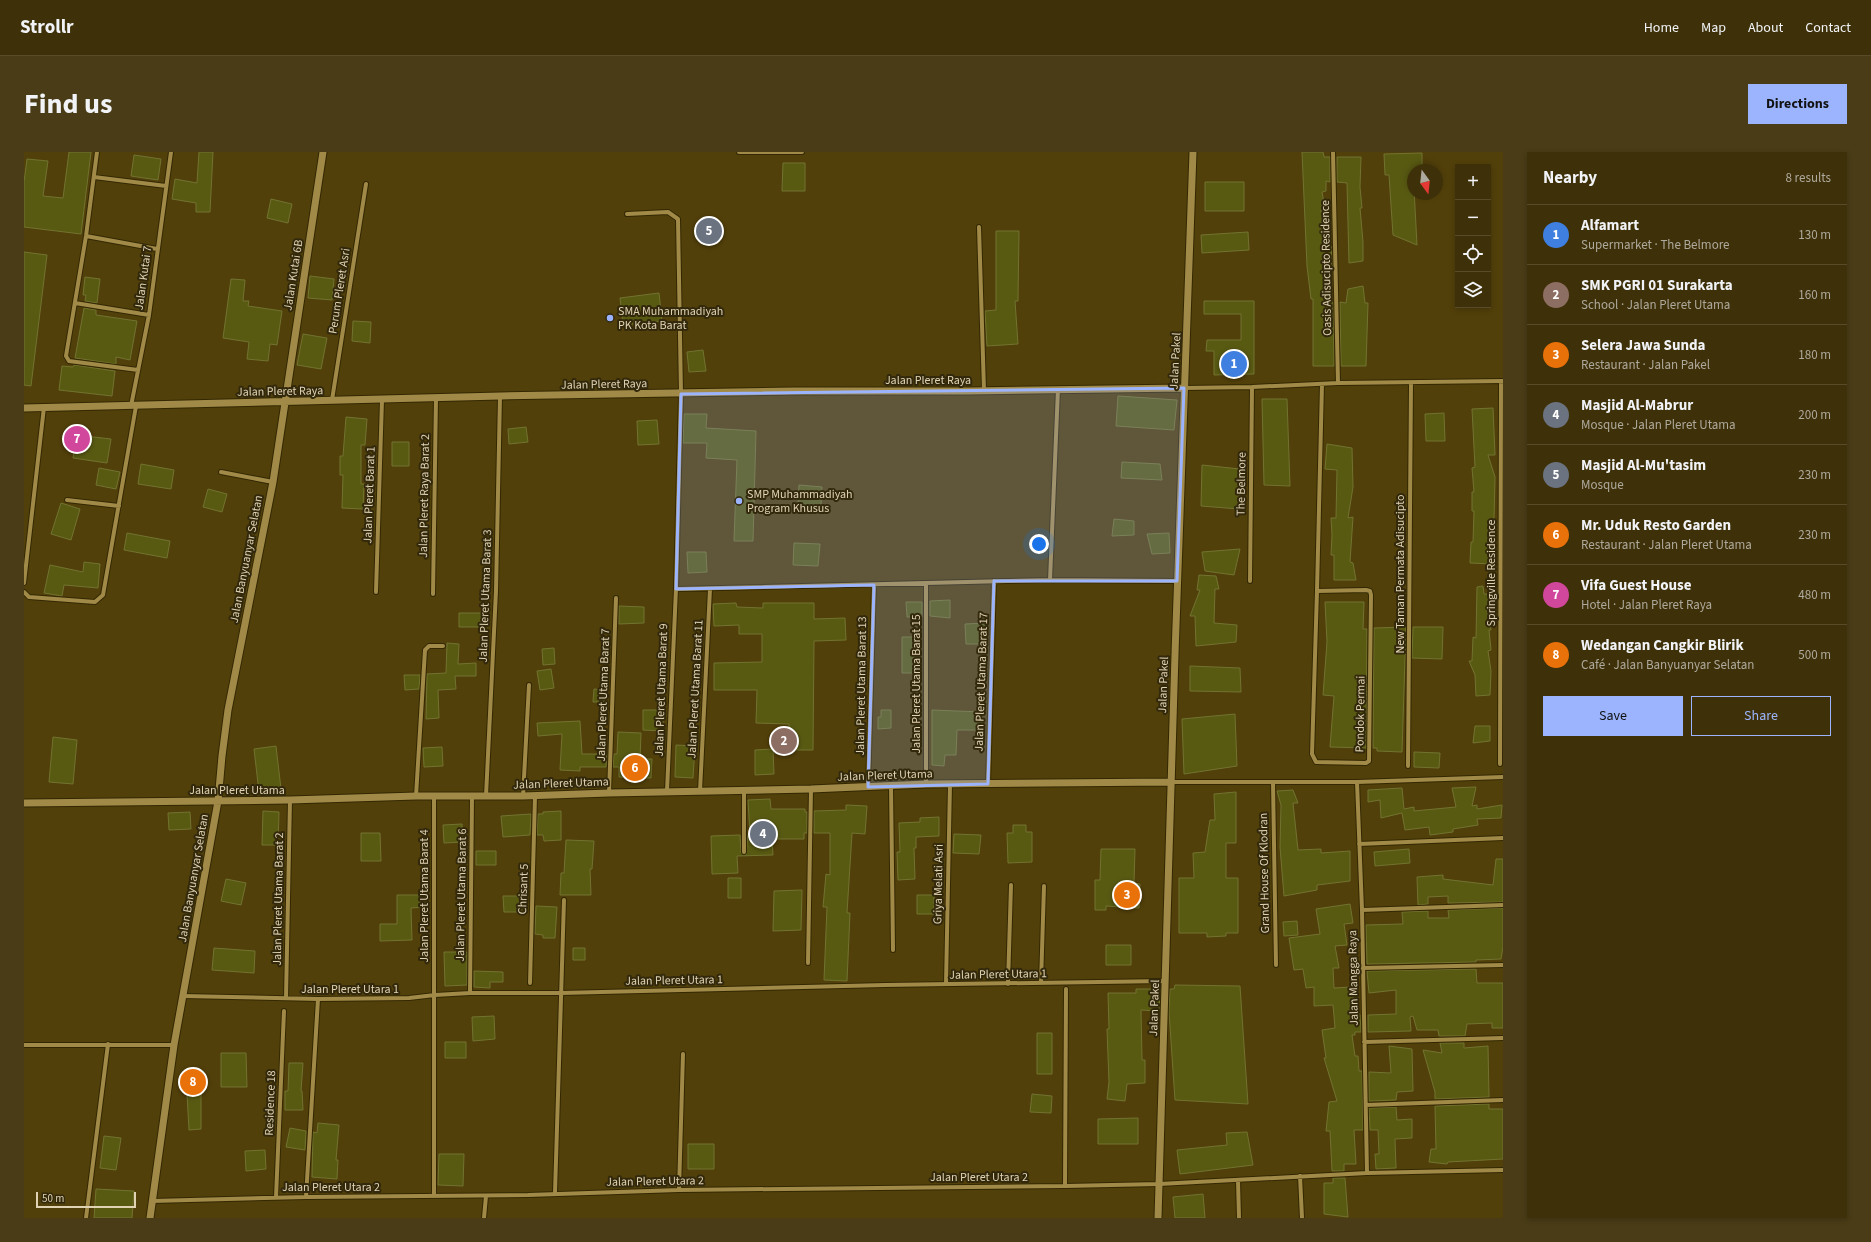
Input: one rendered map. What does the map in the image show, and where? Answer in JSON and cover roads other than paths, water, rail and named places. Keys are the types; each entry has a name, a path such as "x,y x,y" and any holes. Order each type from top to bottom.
{"street":[{"path":"97,152 67,359 69,361 138,370"},
{"name":"Jalan Kutai 7","path":"24,598 29,597 95,602 103,595 134,406 138,370 149,315 171,152"},
{"name":"Jalan Kutai 6B","path":"285,402 324,152"},
{"path":"739,152 802,152"},
{"name":"Jalan Pakel","path":"1158,1218 1166,981 1170,782 1193,152"},
{"name":"Oasis Adisucipto Residence","path":"1333,152 1338,383"},
{"path":"94,177 166,186"},
{"name":"Perum Pleret Asri","path":"332,401 366,184"},
{"name":"Jalan Pleret Utama Barat 9","path":"627,214 668,212 678,219 681,394 676,589 667,791"},
{"path":"979,227 984,390"},
{"path":"86,236 157,248"},
{"path":"75,303 149,315"},
{"path":"1184,388 1252,387 1338,383 1502,381"},
{"name":"Springville Residence","path":"1500,764 1502,381"},
{"name":"New Taman Permata Adisucipto","path":"1408,766 1411,383"},
{"name":"Pondok Permai","path":"1316,592 1370,591 1368,762 1316,762 1313,758 1316,592 1322,384"},
{"name":"The Belmore","path":"1250,581 1252,387"},
{"name":"Jalan Pleret Raya","path":"24,408 500,396 793,391 1184,388"},
{"path":"1050,580 1058,389"},
{"name":"Jalan Pleret Utama Barat 3","path":"486,797 496,591 500,396"},
{"name":"Jalan Pleret Raya Barat 2","path":"433,594 436,398"},
{"name":"Jalan Pleret Barat 1","path":"376,592 382,400"},
{"name":"Jalan Banyuanyar Selatan","path":"150,1218 174,1045 218,801 228,710 273,482 285,402"},
{"path":"24,583 44,407"},
{"path":"221,472 273,482"},
{"path":"67,500 118,506"},
{"path":"676,589 874,586 1050,580 1177,581"},
{"name":"Jalan Pleret Utama Barat 17","path":"988,784 994,581"},
{"name":"Jalan Pleret Utama Barat 15","path":"926,584 926,784"},
{"name":"Jalan Pleret Utama Barat 13","path":"868,787 874,586"},
{"name":"Jalan Pleret Utama Barat 11","path":"700,791 710,589"},
{"path":"24,592 29,597"},
{"name":"Jalan Pleret Utama Barat 7","path":"609,793 616,598"},
{"path":"416,796 425,650 429,646 443,646"},
{"path":"523,796 530,685"},
{"path":"1170,782 1357,782 1503,777"},
{"name":"Jalan Pleret Utama","path":"24,803 290,800 416,796 535,796 667,791 811,789 926,784 1170,782"},
{"name":"Grand House Of Klodran","path":"1273,782 1276,965"},
{"name":"Jalan Mangga Raya","path":"1357,782 1358,844 1362,910 1367,1174"},
{"name":"Griya Melati Asri","path":"946,984 950,784"},
{"path":"891,786 893,950"},
{"path":"808,963 811,789"},
{"path":"744,791 744,852"},
{"name":"Jalan Pleret Utama Barat 4","path":"434,796 434,1196"},
{"name":"Chrisant 5","path":"530,983 535,796"},
{"name":"Jalan Pleret Utama Barat 6","path":"470,993 472,797"},
{"name":"Jalan Pleret Utama Barat 2","path":"286,998 290,800"},
{"path":"1358,844 1503,838"},
{"path":"1008,984 1011,885"},
{"path":"1041,983 1044,886"},
{"path":"555,1193 564,900"},
{"path":"1362,910 1503,905"},
{"path":"1362,968 1503,965"},
{"name":"Jalan Pleret Utara 1","path":"182,996 318,999 409,998 470,993 561,993 946,984 1166,981"},
{"path":"1064,1186 1066,989"},
{"path":"306,1196 318,999"},
{"name":"Residence 18","path":"276,1197 284,1010"},
{"path":"1364,1042 1503,1038"},
{"path":"86,1218 108,1044"},
{"path":"24,1045 174,1045"},
{"path":"679,1190 683,1054"},
{"path":"1366,1105 1503,1100"},
{"name":"Jalan Pleret Utara 2","path":"152,1201 306,1196 486,1196 679,1190 1159,1184 1300,1176 1503,1170"},
{"path":"1300,1176 1302,1218"},
{"path":"1238,1180 1239,1218"},
{"path":"484,1218 486,1196"}],"place":[{"name":"Masjid Al-Mu'tasim","path":"709,231"},
{"name":"SMA Muhammadiyah PK Kota Barat","path":"610,318"},
{"name":"Alfamart","path":"1234,364"},
{"name":"Vifa Guest House","path":"77,439"},
{"name":"SMP Muhammadiyah Program Khusus","path":"739,501"},
{"name":"SMK PGRI 01 Surakarta","path":"784,741"},
{"name":"Mr. Uduk Resto Garden","path":"635,768"},
{"name":"Masjid Al-Mabrur","path":"763,834"},
{"name":"Selera Jawa Sunda","path":"1127,895"},
{"name":"Wedangan Cangkir Blirik","path":"193,1082"}]}
